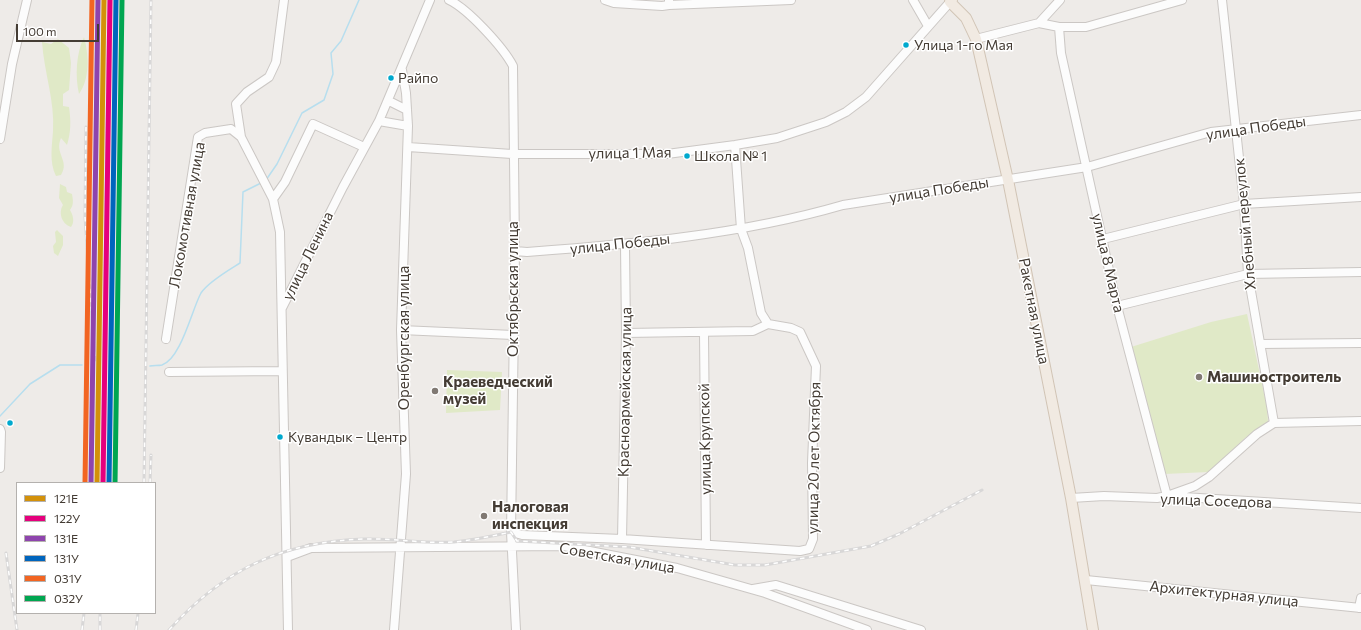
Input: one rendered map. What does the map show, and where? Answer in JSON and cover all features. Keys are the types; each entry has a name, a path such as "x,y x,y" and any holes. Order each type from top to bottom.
{"main road":[{"name":"Ракетная улица","path":"951,1 966,18 976,39 1008,180 1071,498 1086,580 1093,630"}],"street":[{"path":"0,139 12,64 27,0"},
{"path":"282,309 280,232 273,199 241,137 236,104 246,92 269,77 276,62 284,0"},
{"path":"429,2 437,0"},
{"name":"Октябрьская улица","path":"449,0 457,2 492,38 509,58 513,66 512,154 514,251 511,532 516,630"},
{"path":"605,0 614,3 791,0"},
{"path":"913,0 928,26"},
{"path":"1039,23 1060,0"},
{"path":"976,39 1039,23 1059,27 1086,27 1182,0"},
{"name":"Хлебный переулок","path":"1222,0 1244,204 1248,274 1274,423"},
{"name":"улица 1 Мая","path":"408,147 512,154 667,154 777,138 826,122 846,112 866,97 951,1"},
{"name":"улица Ленина","path":"288,630 282,309 364,147 379,121 402,70 429,2"},
{"name":"улица 8 Марта","path":"1059,27 1061,53 1117,306 1167,496"},
{"name":"Оренбургская улица","path":"394,630 406,474 402,330 408,126 402,70"},
{"path":"388,101 407,110"},
{"name":"улица Победы","path":"514,251 527,252 625,245 741,229 806,216 843,205 1086,167 1212,132 1236,128 1361,115"},
{"path":"379,121 408,126"},
{"path":"273,199 285,182 313,124 364,147"},
{"name":"Локомотивная улица","path":"166,339 198,137 205,133 231,129 241,137"},
{"path":"626,333 704,333 753,331 768,324 761,314 748,248 741,229 735,145"},
{"path":"1103,239 1244,204 1361,197"},
{"name":"Красноармейская улица","path":"622,539 626,333 625,245"},
{"path":"1117,306 1248,274 1361,272"},
{"name":"улица 20 лет Октября","path":"706,544 800,551 809,549 813,539 812,463 816,366 800,332 791,328 768,324"},
{"path":"402,330 513,335"},
{"name":"улица Крупской","path":"704,333 706,544"},
{"path":"1260,344 1361,343"},
{"path":"168,372 282,371"},
{"path":"1167,496 1195,486 1209,477 1257,434 1274,423 1361,422"},
{"path":"0,429 0,468"},
{"name":"улица Соседова","path":"1071,498 1104,496 1157,498 1167,496 1361,508"},
{"path":"511,532 522,535 706,544"},
{"name":"Советская улица","path":"287,557 311,548 564,546 677,568 750,589 867,630"},
{"name":"Архитектурная улица","path":"1086,580 1360,608"},
{"path":"750,589 776,585 921,630"},
{"path":"1360,608 1361,598"}],"green space":[{"path":"84,37 88,67 83,88 79,94 77,65 79,51"},
{"path":"58,39 69,48 71,63 69,90 63,94 63,106 69,107 69,136 67,145 61,138 59,144 64,165 61,175 56,176 52,165 53,120 51,98 42,42 51,44"},
{"path":"60,184 66,187 67,192 72,194 73,204 70,210 73,216 73,221 71,227 63,221 61,215 63,205 59,198"},
{"path":"57,230 63,236 63,245 58,256 54,253 53,246 56,242 55,232"},
{"name":"Машиностроитель","path":"1247,314 1267,407 1268,422 1245,438 1209,472 1164,474 1131,347 1211,322"},
{"path":"447,370 502,372 500,410 446,413"}],"waterway":[{"path":"266,180 277,164 302,113 324,100 333,74 331,53 341,41 359,0"},
{"path":"150,366 162,365 169,361 180,344 201,293 214,281 240,263 243,192 261,183"},
{"path":"0,416 30,384 60,365 82,365"}],"railway":[{"path":"102,482 109,0"},
{"path":"144,482 151,0"},
{"path":"86,127 85,217 95,360"},
{"path":"150,482 151,455"},
{"path":"169,630 211,590 233,575 256,563 281,553 334,541 387,539 454,542 511,532 517,541 629,547 735,565 765,565 871,546 899,534 982,490"},
{"path":"6,553 17,630"},
{"path":"82,630 84,614"},
{"path":"100,614 100,630"},
{"path":"136,630 138,614"}],"transit line":[{"name":"031У","path":"85,482 92,0"},
{"name":"131Е","path":"91,482 98,0"},
{"name":"121Е","path":"97,482 104,0"},
{"name":"122У","path":"103,482 110,0"},
{"name":"131У","path":"109,482 116,0"},
{"name":"032У","path":"115,482 122,0"}],"place":[{"name":"Улица 1-го Мая","path":"906,45"},
{"name":"Райпо","path":"391,78"},
{"name":"Школа № 1","path":"687,156"},
{"name":"Машиностроитель","path":"1199,377"},
{"name":"Краеведческий музей","path":"435,391"},
{"name":"Кувандык – Центр","path":"280,437"},
{"name":"Налоговая инспекция","path":"484,516"}]}
